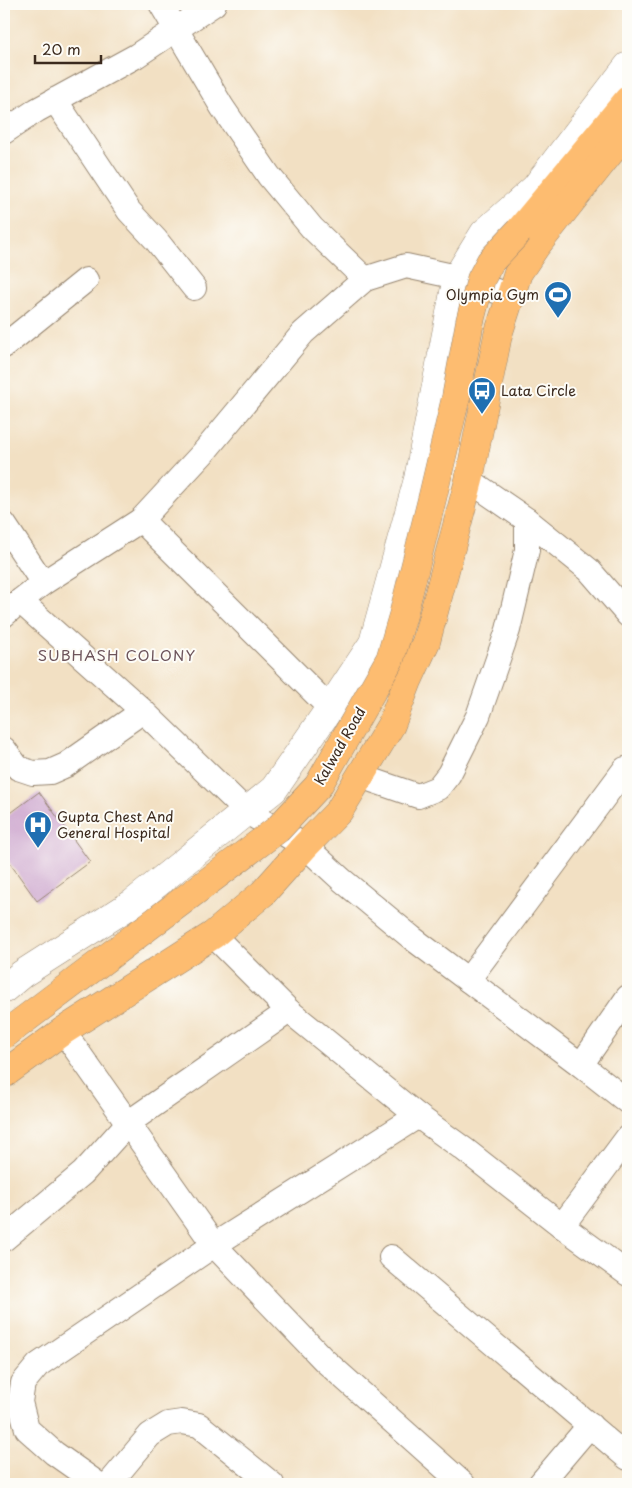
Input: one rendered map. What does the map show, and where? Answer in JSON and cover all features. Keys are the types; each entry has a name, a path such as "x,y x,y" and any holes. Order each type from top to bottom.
{"main road":[{"path":"4,1074 63,1031 213,935 263,893 305,846 340,811 391,725 426,642 469,480 498,335 528,239 564,176 628,100"},
{"path":"528,239 620,141"},
{"name":"Kalwad Road","path":"4,1035 278,829 318,786 390,659 433,496 456,397 470,321 481,279 490,262 528,239"}],"street":[{"path":"161,4 222,107 269,176 312,228 365,279"},
{"path":"4,132 55,100 136,56 214,4"},
{"path":"4,989 22,974 133,903 220,831 274,790 330,708 373,643 418,479 457,277 484,233 535,188 628,66"},
{"path":"55,100 129,211 156,240 194,288"},
{"path":"510,296 457,277 406,266 365,279 303,333 204,452 141,520 43,582 12,608 143,711 247,812 305,846 342,880 412,938 628,1102"},
{"path":"4,346 86,280"},
{"path":"469,480 527,520 588,570 628,615"},
{"path":"141,520 330,708"},
{"path":"360,776 418,796 438,788 449,774 478,716 508,630 527,550 527,520"},
{"path":"4,524 43,582"},
{"path":"4,749 18,768 33,772 50,772 66,765 143,711"},
{"path":"468,980 627,768"},
{"path":"213,935 289,1011 418,1116 628,1274"},
{"path":"581,1065 628,998"},
{"path":"4,1239 83,1174 128,1123 289,1011"},
{"path":"63,1031 214,1245 324,1360 463,1484"},
{"path":"98,1484 54,1453 28,1428 20,1402 23,1383 38,1365 214,1245 418,1116"},
{"path":"562,1226 628,1138"},
{"path":"391,1256 628,1458"},
{"path":"109,1484 150,1435 168,1424 182,1422 200,1425 272,1484"},
{"path":"540,1484 590,1425"}],"building":[{"path":"39,792 90,862 37,901 4,855 4,818"}],"place":[{"name":"Olympia Gym","path":"558,319"},
{"name":"Lata Circle","path":"482,415"},
{"name":"Gupta Chest And General Hospital","path":"38,849"}],"district":[{"name":"SUBHASH COLONY","path":"117,656"}]}
